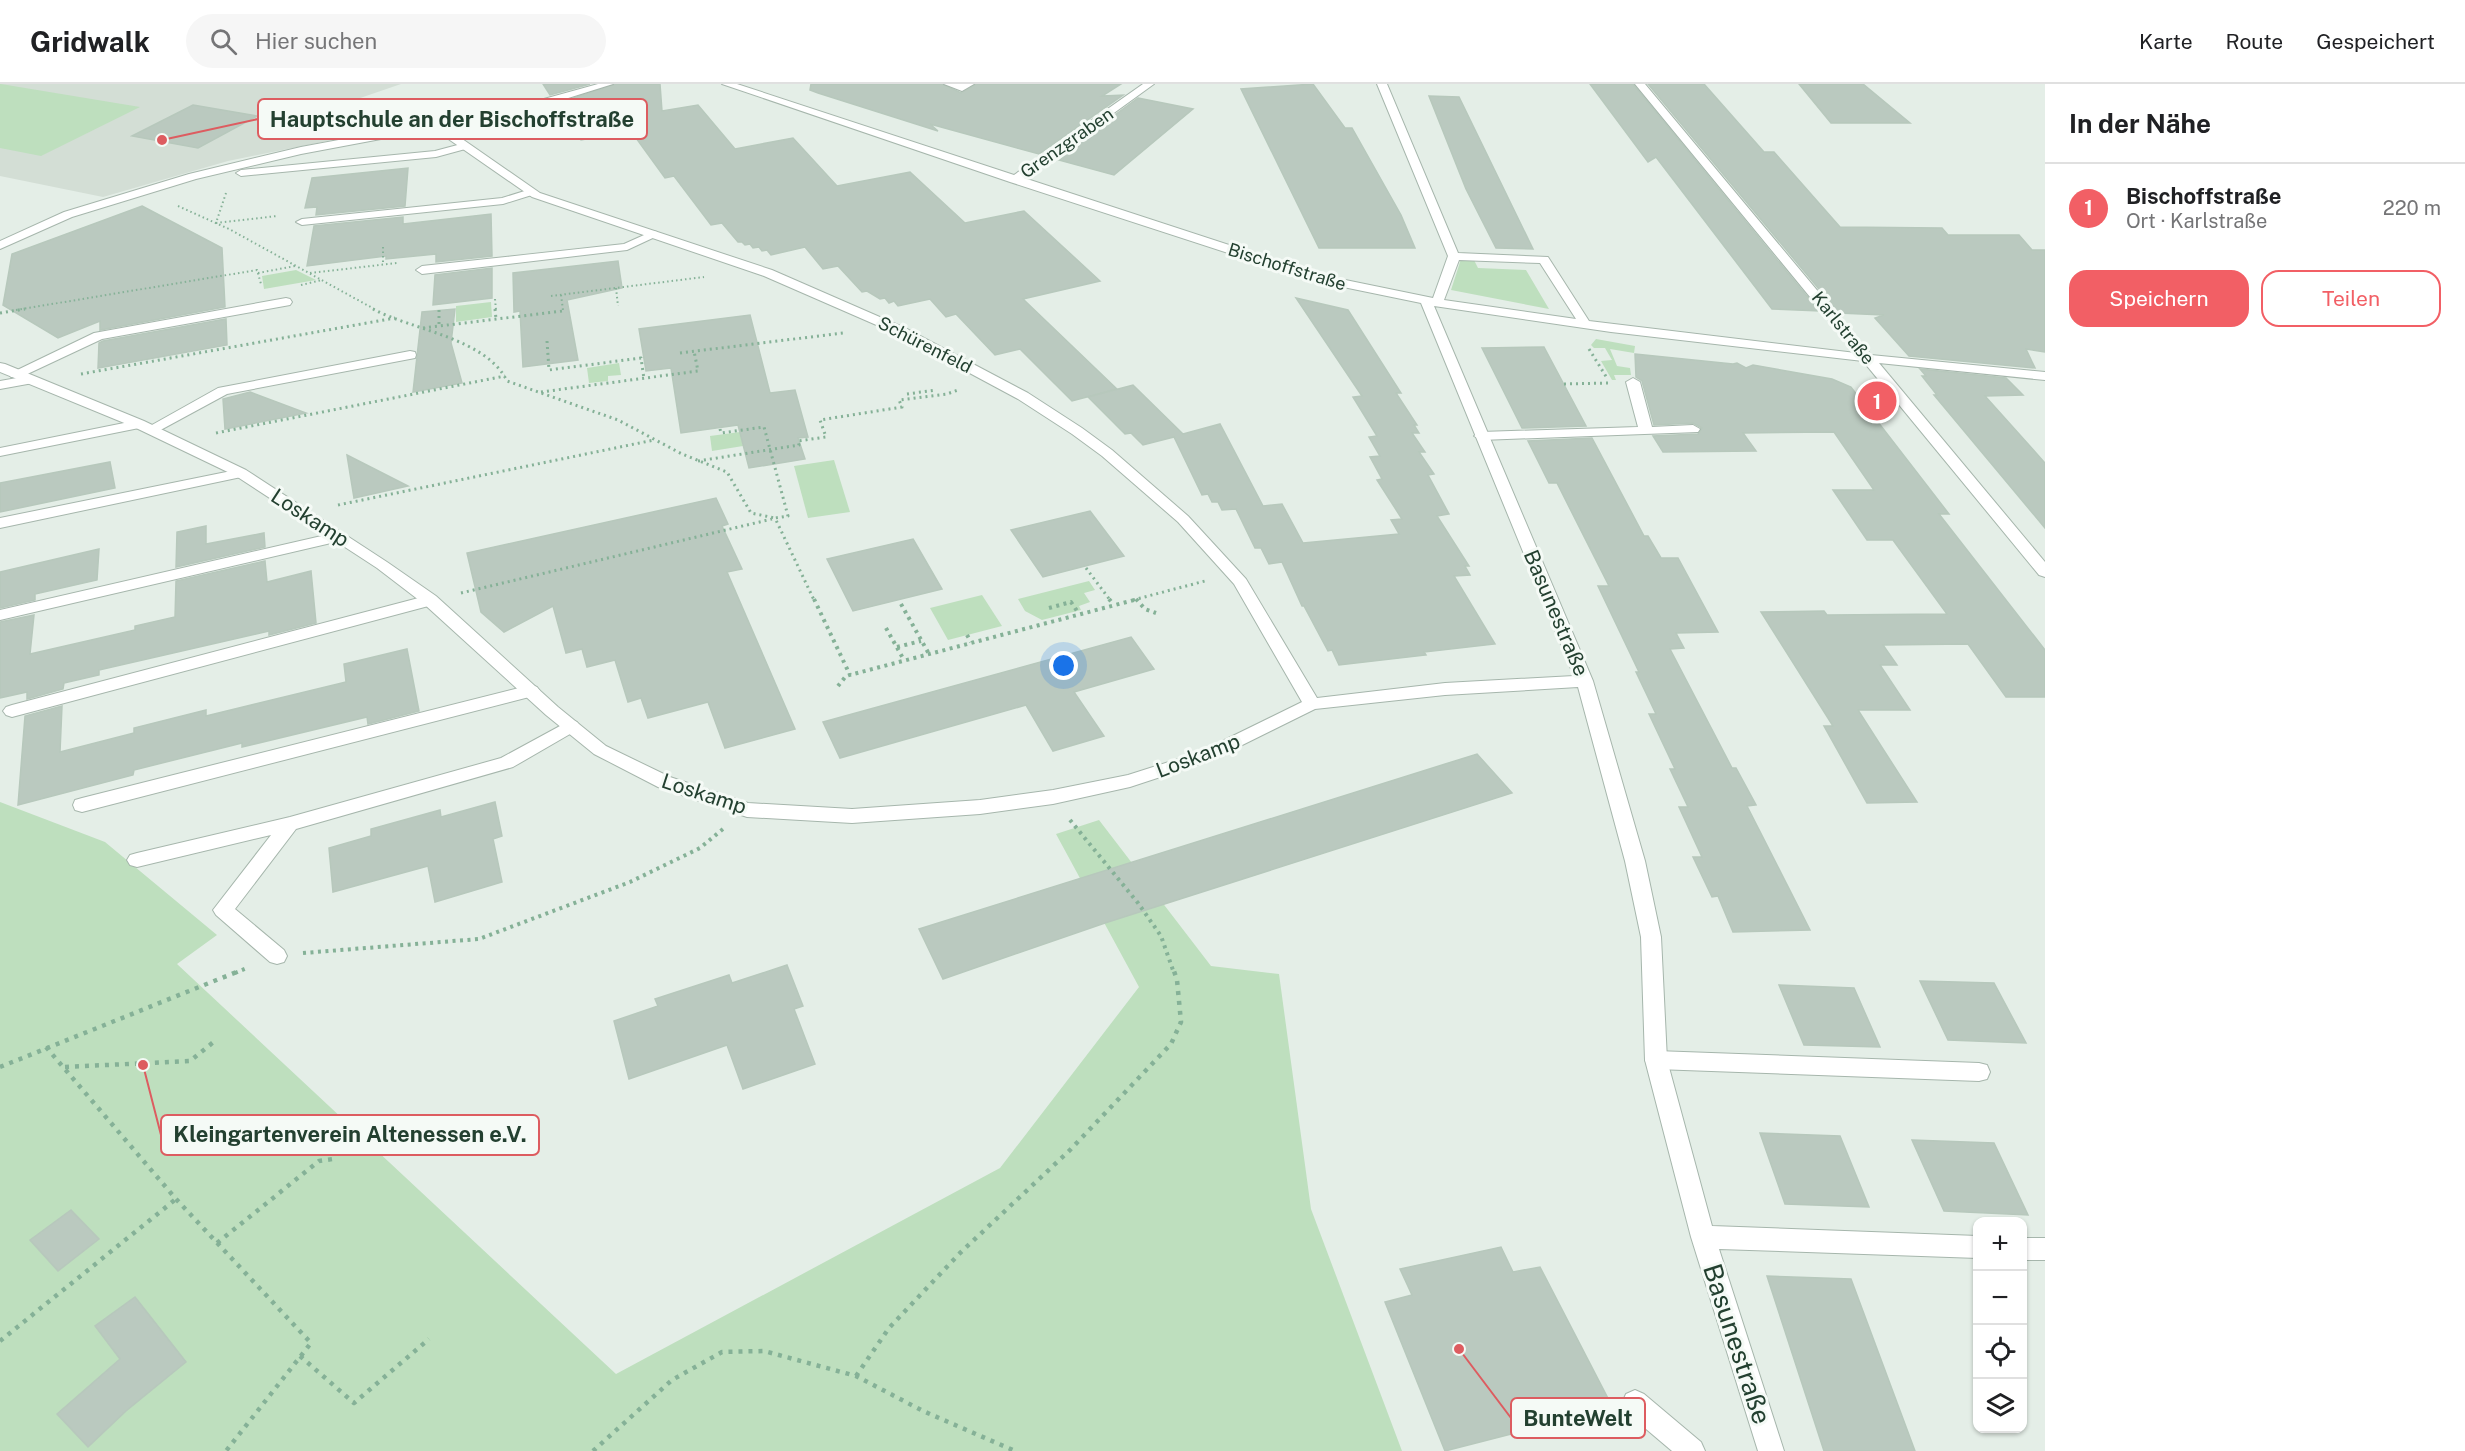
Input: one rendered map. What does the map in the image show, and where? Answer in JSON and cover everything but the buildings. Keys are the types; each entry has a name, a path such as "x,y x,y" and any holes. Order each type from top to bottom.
{"street":[{"path":"0,246 58,219 145,190 280,155 529,108 608,84"},
{"name":"Bischoffstraße","path":"728,84 1014,180 1318,278 1431,302 1585,324 1868,360 2045,376"},
{"path":"949,84 962,88 969,84"},
{"name":"Grenzgraben","path":"1014,180 1149,84"},
{"path":"1382,84 1454,256 1431,302"},
{"name":"Karlstraße","path":"1640,84 1868,360 1890,383 2045,573"},
{"name":"Schürenfeld","path":"435,125 531,192 768,273 895,328 1023,396 1077,431 1107,453 1183,519 1240,582 1312,705"},
{"path":"241,173 436,154 465,146"},
{"path":"302,222 502,201 531,192"},
{"path":"422,270 627,247 652,234"},
{"path":"1454,256 1544,260 1585,324"},
{"path":"0,386 27,379 99,336 286,302"},
{"name":"Basunestraße","path":"1431,302 1481,436 1585,681 1635,861 1651,937 1656,1060 1703,1237 1771,1451"},
{"path":"0,452 145,427 223,391 410,355"},
{"name":"Loskamp","path":"0,366 145,427 242,473 430,600 531,692 600,750 664,782 747,810 852,816 980,807 1053,797 1130,781 1206,756 1312,705 1444,688 1585,681"},
{"path":"1633,382 1646,431"},
{"path":"1481,436 1693,429"},
{"path":"0,523 242,473"},
{"path":"0,615 339,537"},
{"path":"12,711 430,600"},
{"path":"82,805 531,692"},
{"path":"137,860 290,824 507,763 571,726"},
{"path":"278,956 223,910 290,824"},
{"path":"1656,1060 1979,1072"},
{"path":"1703,1237 1973,1247"},
{"path":"2027,1249 2045,1249"},
{"path":"1635,1403 1692,1451"}],"path":[{"path":"145,190 216,223 377,311 487,357 507,381 618,420 698,461 727,472 751,513 776,518"},
{"path":"216,223 228,193 220,190"},
{"path":"383,247 383,264"},
{"path":"309,273 402,262"},
{"path":"258,273 295,266"},
{"path":"0,313 257,270 262,291"},
{"path":"551,296 574,291 708,277"},
{"path":"295,286 321,280"},
{"path":"616,288 618,306"},
{"path":"422,328 563,311 561,294"},
{"path":"495,299 496,319"},
{"path":"438,326 439,310"},
{"path":"27,379 395,318"},
{"path":"680,353 729,345 850,332"},
{"path":"547,341 549,370 641,358 644,379"},
{"path":"1564,384 1610,383 1586,343"},
{"path":"539,392 698,372 694,351"},
{"path":"174,441 504,376"},
{"path":"698,461 799,445 798,441 826,437 820,420 857,412 903,409 899,400 947,394 987,377"},
{"path":"907,394 935,388 938,396"},
{"path":"430,600 788,516 764,427 721,433 720,429"},
{"path":"302,513 654,440"},
{"path":"776,518 822,623 850,675"},
{"path":"793,570 798,568"},
{"path":"1086,568 1113,604"},
{"path":"838,686 846,676 1232,574"},
{"path":"1136,598 1145,609 1156,613"},
{"path":"1048,608 1071,602 1079,614"},
{"path":"901,604 929,654"},
{"path":"886,628 904,660"},
{"path":"967,635 971,642"},
{"path":"897,647 921,640"},
{"path":"856,1376 889,1328 960,1253 1069,1151 1132,1085 1171,1044 1181,1022 1177,980 1161,936 1138,903 1053,797"},
{"path":"0,1067 278,956 479,939 630,882 700,848 747,810"},
{"path":"64,1067 190,1061 216,1040"},
{"path":"46,1047 176,1199 311,1343 226,1451"},
{"path":"217,1243 319,1161 333,1159"},
{"path":"0,1341 176,1199"},
{"path":"300,1356 354,1403 429,1339"},
{"path":"593,1451 672,1380 722,1352 764,1351 856,1376 924,1411 1014,1451"}],"shaded area":[{"path":"0,84 401,84 334,107 387,129 228,161 103,197 0,176"}],"green space":[{"path":"0,84 140,107 41,156 0,148"},
{"path":"1461,259 1474,260 1478,268 1526,270 1549,309 1451,290"},
{"path":"296,270 316,280 264,289 262,276"},
{"path":"491,302 492,317 456,322 456,306"},
{"path":"1596,339 1635,346 1634,353 1610,349 1617,366 1630,368 1631,375 1614,375 1616,380 1612,380 1601,361 1612,360 1605,348 1594,348 1591,345"},
{"path":"619,363 621,375 608,376 608,381 589,383 587,368"},
{"path":"740,432 743,446 712,451 710,436"},
{"path":"834,460 850,512 808,518 794,466"},
{"path":"1089,581 1095,590 1084,593 1090,602 1079,606 1081,610 1042,620 1025,611 1018,599"},
{"path":"982,595 1002,626 948,640 930,608"},
{"path":"0,802 105,842 217,935 177,964 616,1374 1000,1168 1139,987 1056,834 1099,820 1211,966 1279,974 1311,1209 1402,1451 0,1451"}],"place":[{"name":"Hauptschule an der Bischoffstraße","path":"162,140"},
{"name":"Bischoffstraße","path":"1877,401"},
{"name":"Kleingartenverein Altenessen e.V.","path":"143,1065"},
{"name":"BunteWelt","path":"1459,1349"}]}
